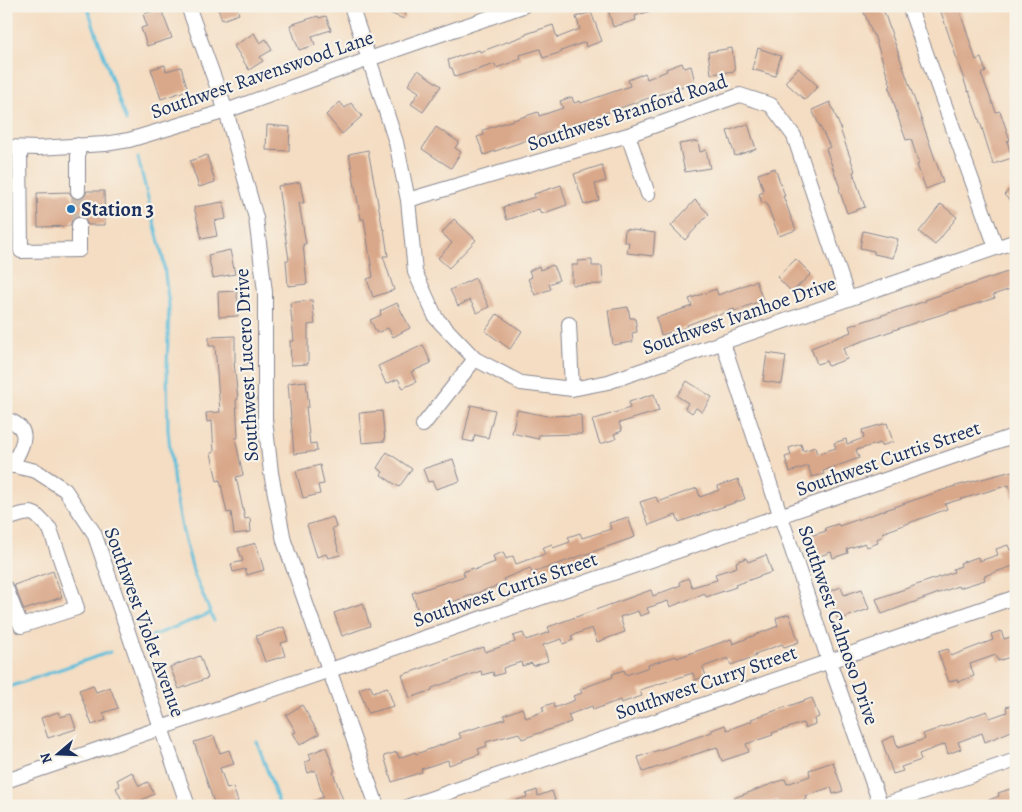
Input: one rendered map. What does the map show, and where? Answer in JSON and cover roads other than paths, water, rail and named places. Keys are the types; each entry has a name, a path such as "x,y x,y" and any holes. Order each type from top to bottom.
{"street":[{"name":"Southwest Lucero Drive","path":"188,6 226,111 256,218 266,292 265,418 271,473 284,541 377,806"},
{"name":"Southwest Ivanhoe Drive","path":"350,6 396,142 408,200 415,272 436,318 475,359 521,383 572,389 608,382 1016,241"},
{"name":"Southwest Ravenswood Lane","path":"13,147 106,144 129,140 226,111 369,58 523,6"},
{"path":"909,6 996,248"},
{"name":"Southwest Branford Road","path":"408,200 628,135 740,95 771,105 794,136 848,298"},
{"path":"628,135 648,194"},
{"path":"78,145 78,191"},
{"path":"13,147 21,251 79,250 79,226"},
{"path":"570,324 572,389"},
{"name":"Southwest Calmoso Drive","path":"723,343 828,661 881,806"},
{"path":"423,425 475,359"},
{"path":"6,422 11,420 20,425 24,432 22,445 9,465"},
{"name":"Southwest Curtis Street","path":"6,781 1016,435"},
{"name":"Southwest Violet Avenue","path":"9,465 36,471 65,490 94,533 188,806"},
{"path":"6,519 31,513 36,515 50,529 77,608 21,626 6,588"},
{"name":"Southwest Curry Street","path":"409,806 1016,597"},
{"path":"881,806 1016,760"}],"waterway":[{"path":"87,6 126,121"},
{"path":"138,158 163,258 169,306 167,367 168,430 174,485 183,533 194,574 214,621"},
{"path":"152,636 211,613"},
{"path":"6,688 110,652"},
{"path":"257,742 280,806"}],"tunnel":[{"path":"78,191 79,225"}],"place":[{"name":"Station 3","path":"71,209"}]}
